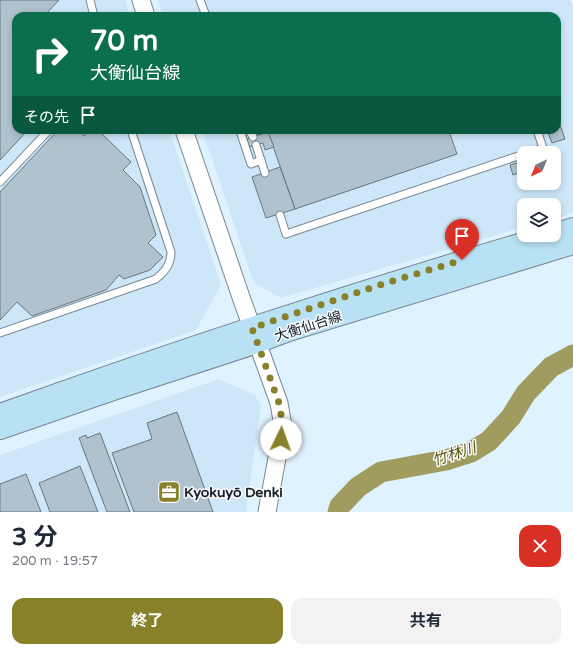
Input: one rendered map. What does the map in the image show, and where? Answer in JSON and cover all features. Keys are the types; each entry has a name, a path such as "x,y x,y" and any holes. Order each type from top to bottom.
{"main road":[{"path":"561,232 573,228"},
{"name":"大衡仙台線","path":"0,429 105,393 255,336 383,284 526,242"},
{"name":"大衡仙台線","path":"0,414 100,378 255,336 312,324 573,244"}],"street":[{"path":"141,0 145,12"},
{"path":"185,134 279,403 283,426 267,512"}],"lane":[{"path":"90,0 93,12"},
{"path":"200,0 204,12"},
{"path":"0,182 45,134"},
{"path":"0,332 156,279 166,270 171,260 171,252 132,134"},
{"path":"240,134 251,164 261,160"},
{"path":"538,134 542,146"},
{"path":"256,145 265,173"},
{"path":"280,215 286,234 517,156"}],"shaded area":[{"path":"0,0 125,0 129,12 12,12 12,134 170,134 221,285 196,330 0,397"},
{"path":"158,0 570,0 573,7 573,213 561,217 561,198 517,198 517,229 281,298 254,283 203,134 561,134 561,12 162,12"},
{"path":"219,379 255,395 261,406 246,512 0,512 0,455"}],"building":[{"path":"0,0 59,0 48,12 12,12 12,134 24,134 0,160"},
{"path":"561,128 565,139 552,143 549,134 561,134"},
{"path":"54,134 82,134 84,136 86,134 102,134 131,162 123,170 140,187 156,235 148,243 163,257 150,270 124,279 119,275 106,290 32,316 17,302 0,320 0,192"},
{"path":"262,134 269,134 274,147 265,150 263,143 249,147 247,139"},
{"path":"269,134 450,134 457,154 295,209"},
{"path":"517,163 517,174 513,175 510,165"},
{"path":"280,167 295,209 266,218 252,177"},
{"path":"177,412 213,512 134,512 112,453 152,439 147,423"},
{"path":"100,433 130,512 107,512 79,438 86,435 87,438"},
{"path":"80,466 98,512 50,512 39,483"},
{"path":"26,474 41,512 0,512 0,484"}],"waterway":[{"name":"竹林川","path":"338,512 340,506 358,487 381,472 446,460 471,452 489,441 511,417 526,393 551,367 573,355"}],"place":[{"name":"Kyokuyō Denki","path":"169,492"}],"route":[{"path":"281,439 283,426 279,403 252,328 383,284 462,260"}]}
